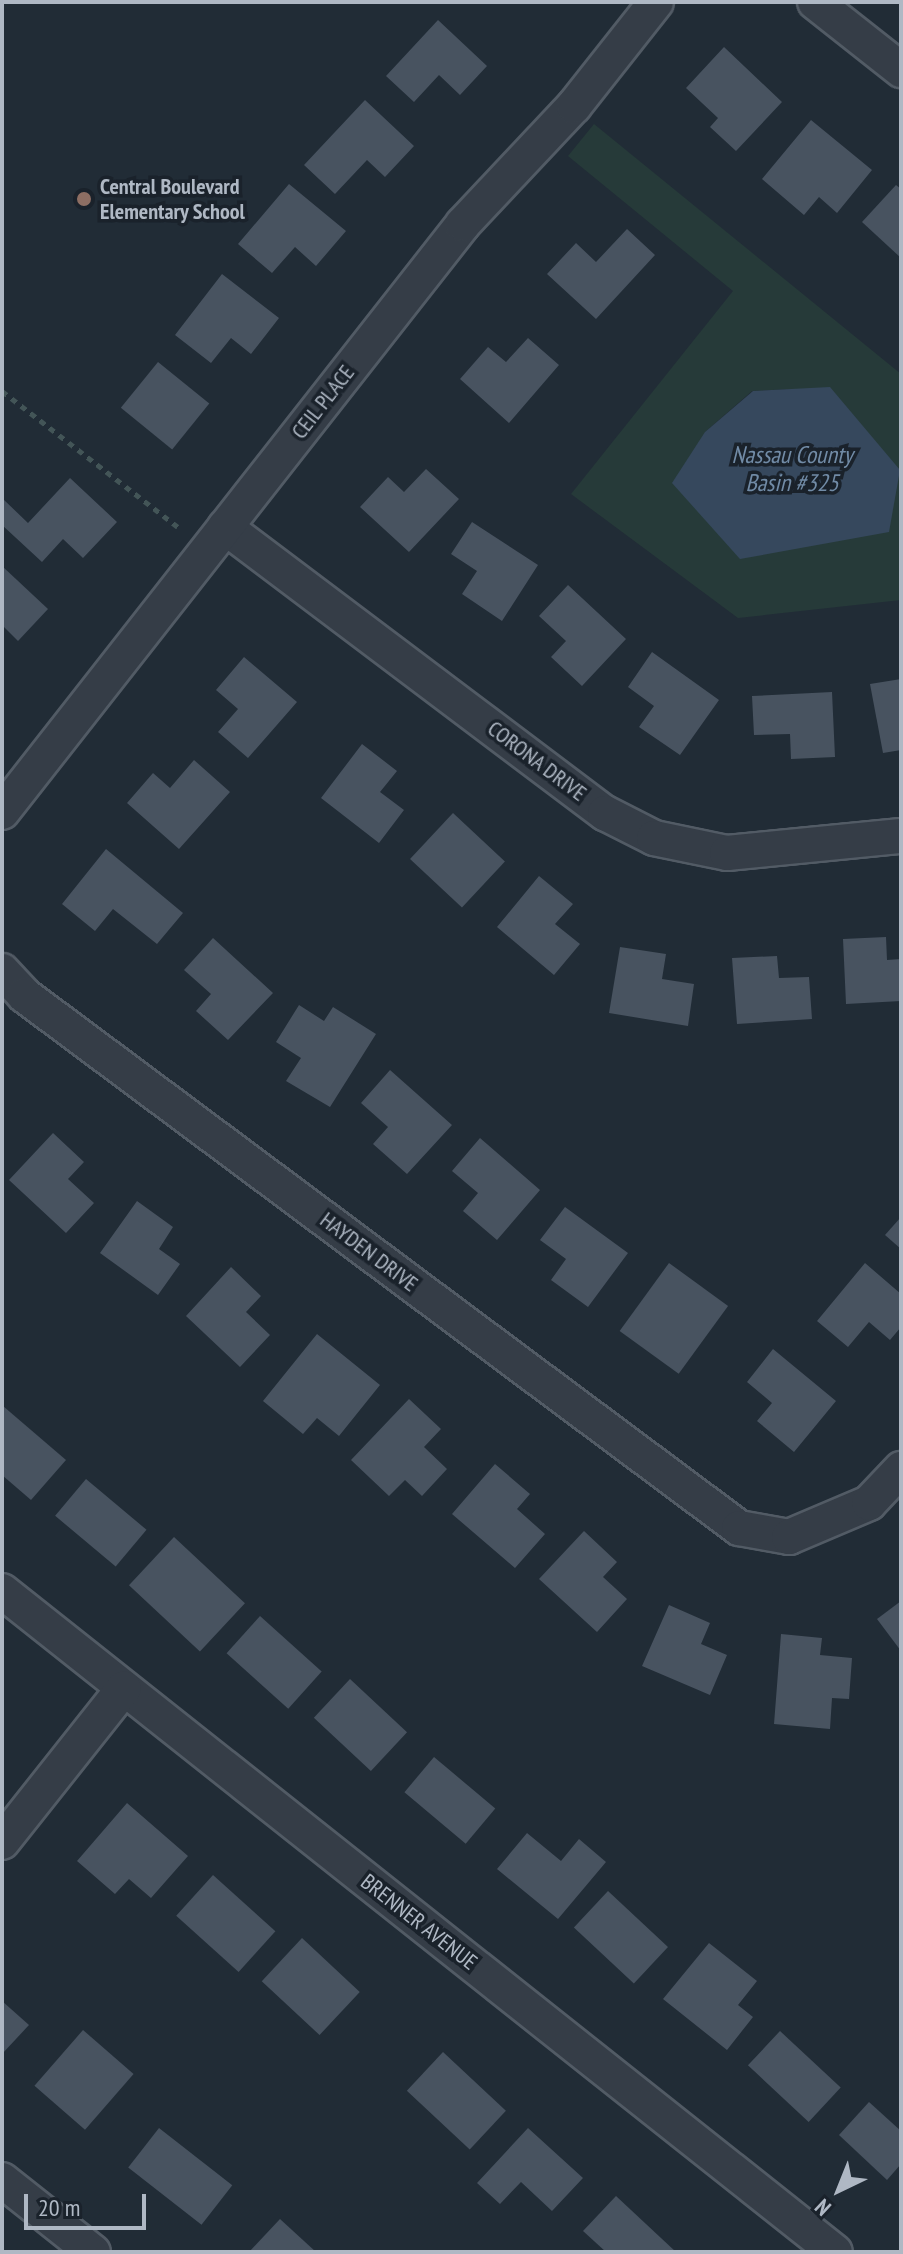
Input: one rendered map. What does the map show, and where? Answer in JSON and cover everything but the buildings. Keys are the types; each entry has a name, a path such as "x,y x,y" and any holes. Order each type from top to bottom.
{"street":[{"name":"CEIL PLACE","path":"2,812 463,224 574,106 656,2"},
{"path":"815,2 901,70"},
{"name":"CORONA DRIVE","path":"216,538 605,813 654,838 727,853 901,836"},
{"name":"HAYDEN DRIVE","path":"2,971 24,995 739,1528 789,1537 869,1503 901,1469"},
{"name":"BRENNER AVENUE","path":"2,1591 835,2252"},
{"path":"2,1842 124,1688"},
{"path":"2,2180 93,2252"}],"path":[{"path":"2,391 216,538"}],"green space":[{"name":"Nassau County Basin #325","path":"594,124 901,374 901,600 738,618 571,494 733,291 568,156","holes":["793,389 705,432 752,391"]}],"water":[{"name":"Nassau County Basin #325","path":"830,387 900,470 889,532 740,559 672,483 705,432 753,391"}],"place":[{"name":"Central Boulevard Elementary School","path":"84,199"}]}
